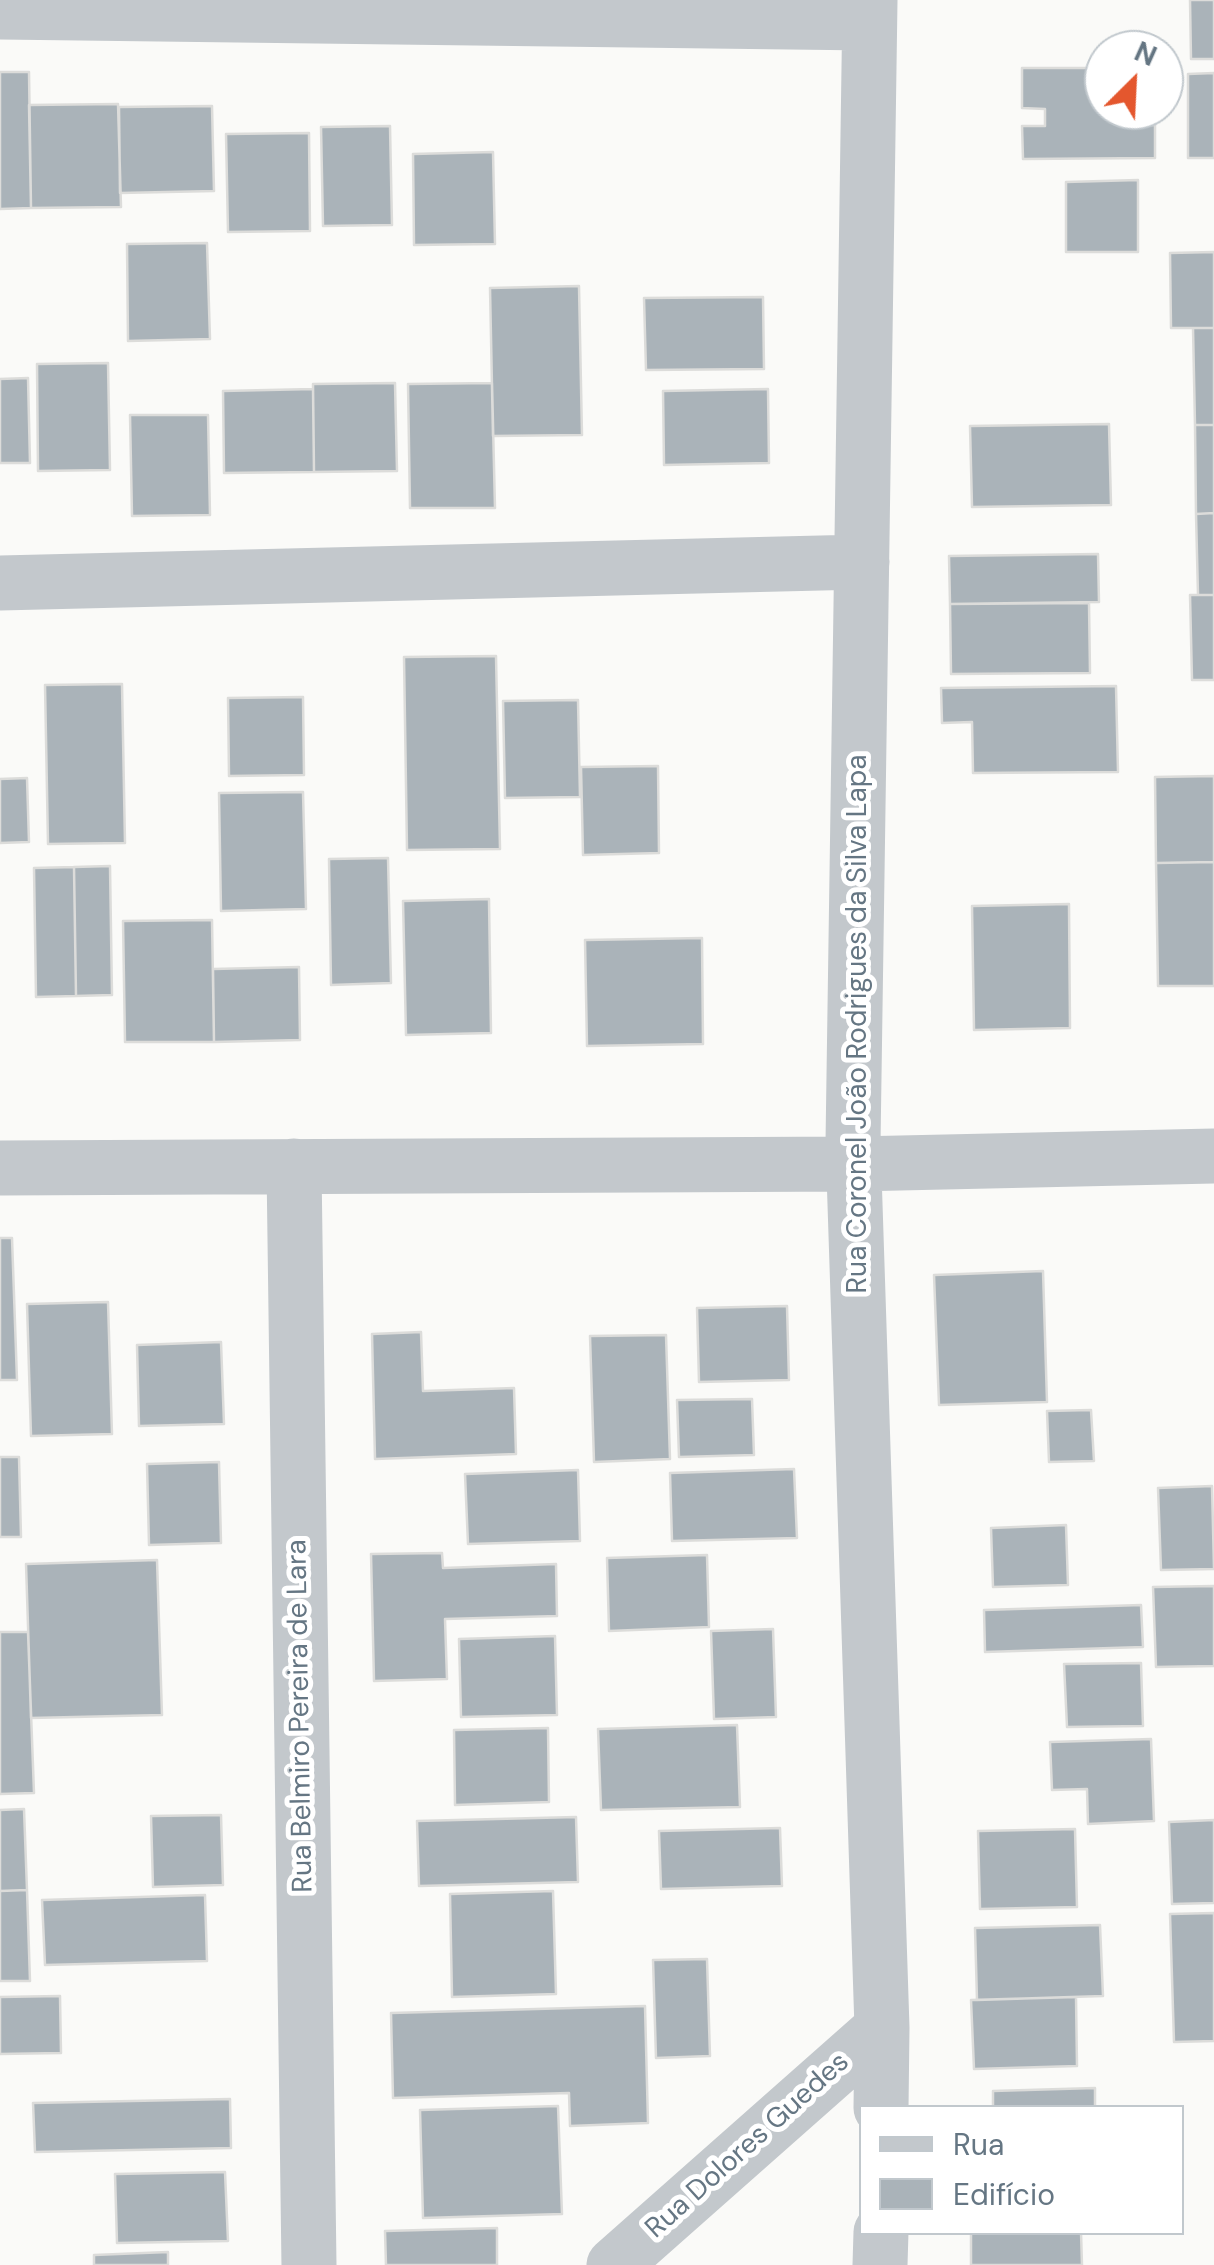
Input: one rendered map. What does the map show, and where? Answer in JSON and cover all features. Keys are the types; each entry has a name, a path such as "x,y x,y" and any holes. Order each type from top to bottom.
{"street":[{"path":"0,12 870,11"},
{"name":"Rua Coronel João Rodrigues da Silva Lapa","path":"870,11 855,1164 882,2028 881,2105"},
{"path":"0,583 862,562"},
{"path":"0,1168 855,1164 1214,1156"},
{"name":"Rua Belmiro Pereira de Lara","path":"294,1166 309,2265"},
{"name":"Rua Dolores Guedes","path":"614,2265 882,2028"},
{"path":"880,2235 880,2265"}],"building":[{"path":"1190,0 1214,0 1214,59 1191,59"},
{"path":"1022,68 1084,68 1084,130 1155,130 1155,158 1023,159 1022,126 1045,126 1045,109 1022,108"},
{"path":"0,72 29,72 31,208 0,209"},
{"path":"1214,73 1214,158 1188,158 1188,74"},
{"path":"118,104 121,207 31,208 29,105"},
{"path":"212,106 214,191 120,193 119,107"},
{"path":"390,126 392,225 323,226 321,127"},
{"path":"309,133 310,231 228,232 226,134"},
{"path":"493,152 495,244 414,245 413,154"},
{"path":"1138,180 1138,252 1066,252 1066,182"},
{"path":"207,243 210,339 128,341 127,244"},
{"path":"1214,252 1214,328 1171,328 1170,253"},
{"path":"579,286 582,435 493,436 490,288"},
{"path":"763,297 764,369 646,370 644,298"},
{"path":"1193,328 1214,328 1214,425 1195,425"},
{"path":"108,363 110,470 38,471 37,364"},
{"path":"28,378 30,463 0,463 0,379"},
{"path":"395,383 397,471 314,472 313,384"},
{"path":"492,383 495,508 410,508 408,384"},
{"path":"313,389 314,472 224,473 223,391"},
{"path":"768,389 769,463 664,465 663,391"},
{"path":"130,415 208,415 210,515 132,516"},
{"path":"1109,424 1111,505 972,507 970,426"},
{"path":"1195,425 1214,425 1214,513 1196,514"},
{"path":"1214,513 1214,595 1198,595 1196,514"},
{"path":"1098,554 1099,602 950,604 949,556"},
{"path":"1190,595 1214,595 1214,680 1192,680"},
{"path":"1089,603 1090,673 951,674 950,604"},
{"path":"496,656 500,849 407,850 404,657"},
{"path":"122,684 125,843 48,844 45,685"},
{"path":"1116,686 1118,772 973,773 972,722 942,723 941,688"},
{"path":"303,697 304,775 229,776 228,698"},
{"path":"578,700 580,797 505,798 503,701"},
{"path":"658,766 659,853 583,855 581,767"},
{"path":"1214,776 1214,862 1156,863 1155,777"},
{"path":"27,778 29,842 0,843 0,779"},
{"path":"303,792 306,909 221,911 219,793"},
{"path":"388,858 391,983 331,985 329,859"},
{"path":"1214,862 1214,986 1158,986 1156,863"},
{"path":"110,866 112,995 76,996 74,867"},
{"path":"74,867 76,996 36,997 34,868"},
{"path":"489,899 491,1033 406,1035 403,901"},
{"path":"1069,904 1070,1028 974,1030 972,906"},
{"path":"212,920 214,1042 125,1042 123,921"},
{"path":"702,938 703,1044 587,1046 585,940"},
{"path":"299,967 300,1040 214,1042 213,969"},
{"path":"0,1238 12,1238 17,1380 0,1380"},
{"path":"1043,1271 1047,1402 939,1405 934,1275"},
{"path":"108,1302 112,1434 31,1436 27,1304"},
{"path":"787,1306 789,1380 699,1382 697,1308"},
{"path":"421,1332 423,1391 514,1388 516,1454 375,1459 372,1334"},
{"path":"666,1335 670,1459 594,1462 590,1336"},
{"path":"221,1342 224,1424 139,1426 137,1345"},
{"path":"752,1399 754,1455 679,1457 677,1400"},
{"path":"1091,1410 1094,1461 1049,1462 1047,1411"},
{"path":"0,1457 19,1457 21,1537 0,1537"},
{"path":"219,1462 221,1543 149,1545 147,1464"},
{"path":"794,1469 797,1538 672,1541 670,1473"},
{"path":"578,1470 580,1541 468,1544 465,1474"},
{"path":"1212,1486 1214,1569 1161,1570 1158,1488"},
{"path":"1066,1525 1068,1585 993,1587 991,1528"},
{"path":"442,1553 443,1568 556,1564 557,1616 445,1619 447,1679 374,1681 371,1554"},
{"path":"707,1555 709,1627 609,1631 607,1558"},
{"path":"157,1560 162,1715 31,1718 26,1564"},
{"path":"1214,1586 1214,1666 1156,1667 1153,1587"},
{"path":"1141,1605 1143,1647 985,1652 984,1610"},
{"path":"773,1629 776,1717 714,1719 711,1631"},
{"path":"0,1632 28,1632 34,1793 0,1794"},
{"path":"555,1636 557,1715 461,1717 459,1639"},
{"path":"1141,1663 1143,1726 1067,1727 1064,1664"},
{"path":"737,1725 740,1807 601,1810 598,1729"},
{"path":"548,1728 549,1802 455,1805 454,1730"},
{"path":"1151,1739 1154,1821 1088,1824 1087,1789 1052,1790 1050,1742"},
{"path":"24,1809 27,1890 0,1891 0,1810"},
{"path":"221,1815 223,1885 153,1887 151,1816"},
{"path":"576,1817 578,1882 419,1886 417,1821"},
{"path":"1214,1820 1214,1903 1172,1904 1169,1822"},
{"path":"780,1828 782,1886 661,1889 659,1831"},
{"path":"1075,1829 1077,1907 980,1909 978,1831"},
{"path":"27,1890 30,1981 0,1981 0,1891"},
{"path":"553,1891 556,1994 452,1997 450,1894"},
{"path":"205,1895 207,1961 45,1965 42,1900"},
{"path":"1214,1913 1214,2041 1174,2042 1170,1914"},
{"path":"1100,1925 1103,1996 977,2000 975,1928"},
{"path":"707,1959 710,2056 656,2058 653,1960"},
{"path":"60,1996 61,2053 0,2054 0,1997"},
{"path":"1076,1997 1077,2066 974,2069 971,2000"},
{"path":"645,2006 648,2123 570,2126 569,2093 393,2098 391,2013"},
{"path":"1095,2088 1095,2105 993,2105 993,2091"},
{"path":"230,2099 231,2148 35,2152 33,2103"},
{"path":"558,2106 562,2214 423,2218 420,2110"},
{"path":"225,2172 228,2241 117,2243 115,2174"},
{"path":"497,2228 497,2265 386,2265 385,2231"},
{"path":"971,2235 1081,2235 1082,2265 971,2265"},
{"path":"168,2252 168,2265 94,2265 94,2255"}]}
